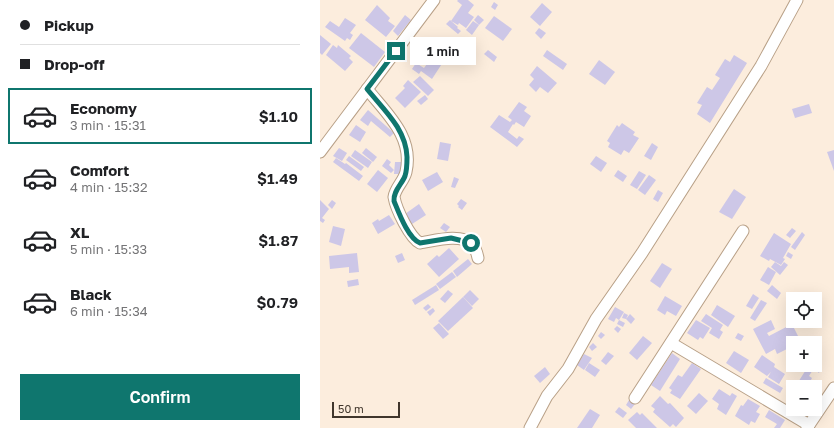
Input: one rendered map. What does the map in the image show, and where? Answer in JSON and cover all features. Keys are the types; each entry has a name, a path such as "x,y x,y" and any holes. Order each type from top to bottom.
{"street":[{"path":"320,152 434,0"},
{"path":"530,428 547,396 568,369 596,319 642,253 761,66 797,0"},
{"path":"367,89 401,132 405,140 407,167 405,175 394,197 411,236 416,242 420,243 451,238 466,241 471,243 478,258"},
{"path":"635,398 743,231"},
{"path":"671,343 808,427 834,388"}],"building":[{"path":"468,0 474,5 468,13 474,17 466,28 459,23 458,25 451,21 462,5 457,1"},
{"path":"494,2 498,5 495,10 491,7"},
{"path":"542,3 552,12 540,26 530,17"},
{"path":"377,5 390,18 388,21 395,26 386,37 365,20"},
{"path":"405,15 411,20 398,36 393,31"},
{"path":"478,15 484,20 479,25 474,20"},
{"path":"494,16 512,29 503,41 485,28"},
{"path":"345,18 356,25 350,33 353,35 350,40 347,38 345,41 325,27 330,21 339,27"},
{"path":"450,20 461,31 458,34 446,24"},
{"path":"473,21 479,25 472,35 466,30"},
{"path":"539,28 546,33 541,39 535,33"},
{"path":"361,33 385,52 374,67 349,48"},
{"path":"320,35 331,44 322,55 320,53"},
{"path":"333,45 337,48 338,45 351,56 349,58 353,62 345,71 326,55"},
{"path":"488,50 497,57 494,62 484,54"},
{"path":"547,50 567,64 563,70 543,56"},
{"path":"444,51 452,57 449,62 445,59 432,79 421,71 419,74 412,69 416,63 424,68 430,60 427,59 431,53 439,58"},
{"path":"734,55 747,63 710,123 697,114 702,105 697,103 707,87 712,90 720,78 715,75 725,59 730,62"},
{"path":"599,60 615,72 605,85 589,74"},
{"path":"537,66 557,83 548,93 540,87 536,92 529,85 534,79 530,75"},
{"path":"420,76 434,90 428,96 413,82"},
{"path":"408,80 421,92 405,108 395,98 405,88 403,86"},
{"path":"425,95 428,99 421,105 417,101"},
{"path":"519,102 527,107 524,111 531,116 524,127 516,122 508,132 517,139 519,136 524,139 517,147 490,127 499,115 510,122 512,120 508,117"},
{"path":"809,104 812,113 795,118 792,109"},
{"path":"368,110 394,133 390,137 371,121 368,126 360,120"},
{"path":"622,123 635,132 633,135 639,138 629,153 624,150 621,155 608,147 610,143 607,141 617,125 619,127"},
{"path":"356,125 366,132 360,142 349,135"},
{"path":"440,142 451,144 448,161 437,159"},
{"path":"652,143 658,147 651,160 644,156"},
{"path":"339,148 347,153 342,161 333,156"},
{"path":"366,148 377,157 373,162 362,153"},
{"path":"355,150 372,162 368,168 351,156"},
{"path":"834,150 834,171 827,152"},
{"path":"349,156 364,167 361,171 346,160"},
{"path":"596,156 607,163 601,172 590,164"},
{"path":"336,158 345,164 346,163 363,176 359,181 333,162"},
{"path":"387,159 391,162 389,165 394,170 391,173 382,166"},
{"path":"395,162 402,162 401,174 394,174"},
{"path":"378,170 388,178 377,192 367,184"},
{"path":"618,170 627,176 623,182 614,176"},
{"path":"639,171 646,175 637,189 630,185"},
{"path":"437,172 443,182 428,191 422,180"},
{"path":"649,175 656,180 645,195 638,190"},
{"path":"454,177 459,179 455,188 451,187"},
{"path":"734,189 746,197 732,219 719,212"},
{"path":"658,190 663,193 658,202 653,199"},
{"path":"461,199 467,203 462,210 457,204"},
{"path":"320,200 329,209 322,218 325,220 323,223 320,221"},
{"path":"332,200 336,203 332,209 328,205"},
{"path":"419,204 426,215 412,224 405,214"},
{"path":"389,215 395,224 378,234 372,223"},
{"path":"444,223 450,227 446,232 440,228"},
{"path":"333,226 345,229 341,246 329,242"},
{"path":"792,228 796,231 790,238 786,235"},
{"path":"802,232 805,235 795,250 791,247"},
{"path":"774,233 791,244 783,258 785,259 781,265 760,256"},
{"path":"449,248 459,259 439,277 427,264 437,255 439,257"},
{"path":"788,252 793,255 791,259 786,256"},
{"path":"357,253 359,272 349,273 349,267 330,269 329,256"},
{"path":"402,253 405,260 398,263 395,256"},
{"path":"468,259 472,264 457,277 453,271"},
{"path":"775,262 781,266 784,262 788,265 780,275 771,267"},
{"path":"662,263 672,269 660,288 650,281"},
{"path":"768,267 776,272 769,285 760,280"},
{"path":"452,272 456,277 440,289 436,284"},
{"path":"358,279 359,285 348,287 347,281"},
{"path":"436,285 439,290 415,305 412,300"},
{"path":"772,285 781,293 777,299 767,291"},
{"path":"448,290 453,294 445,303 440,299"},
{"path":"470,290 479,299 472,306 463,297"},
{"path":"753,294 759,298 752,309 746,306"},
{"path":"665,296 682,306 676,316 667,311 665,315 657,310"},
{"path":"463,297 473,308 448,331 438,321"},
{"path":"761,300 767,303 755,321 750,318"},
{"path":"428,304 431,307 426,311 423,308"},
{"path":"717,305 735,316 728,327 711,315"},
{"path":"615,307 624,312 619,320 616,318 614,322 608,319"},
{"path":"433,308 435,311 430,316 427,312"},
{"path":"624,313 628,315 626,319 622,318"},
{"path":"630,314 635,319 631,324 626,319"},
{"path":"706,314 723,325 720,330 723,332 719,339 709,333 712,328 701,321"},
{"path":"619,320 625,323 623,327 617,324"},
{"path":"696,320 710,328 703,339 700,337 698,340 687,333"},
{"path":"771,320 775,329 767,333 769,336 786,327 794,328 798,336 786,336 786,350 777,354 775,349 766,354 753,329"},
{"path":"439,323 449,334 443,339 433,328"},
{"path":"617,326 621,329 618,333 614,329"},
{"path":"601,332 605,335 601,339 598,336"},
{"path":"738,333 744,336 741,341 735,338"},
{"path":"643,336 652,343 637,360 629,353"},
{"path":"593,343 597,347 592,351 589,347"},
{"path":"734,351 749,360 741,373 726,363"},
{"path":"608,352 614,356 606,365 601,361"},
{"path":"672,353 680,359 660,391 651,385"},
{"path":"584,354 592,358 584,370 577,365"},
{"path":"762,355 775,364 774,367 785,374 779,384 768,377 771,372 767,376 754,367"},
{"path":"589,363 600,370 595,377 585,370"},
{"path":"692,363 701,369 680,399 670,393 672,390 669,388 678,375 682,377"},
{"path":"545,367 550,374 540,383 534,376"},
{"path":"805,372 812,372 809,376 812,378 811,380 799,380"},
{"path":"766,378 783,388 780,393 763,383"},
{"path":"719,389 730,396 732,393 737,396 726,415 717,409 719,404 712,399"},
{"path":"699,393 708,401 696,414 687,406"},
{"path":"660,396 668,404 670,403 684,418 676,427 673,424 670,427 653,412 655,409 651,406"},
{"path":"748,399 760,406 756,412 760,414 755,423 751,421 749,425 735,416 741,405 743,406"},
{"path":"629,400 635,404 631,409 626,405"},
{"path":"619,407 627,413 623,418 615,412"},
{"path":"590,409 600,415 592,428 577,428"},
{"path":"769,410 785,420 780,428 774,428 777,424 765,417"},
{"path":"637,412 640,415 642,413 657,428 636,428 628,420"}],"route":[{"path":"396,51 367,89 401,132 405,140 407,167 401,184 394,195 394,201 411,236 416,242 420,243 457,238 471,243"}]}
